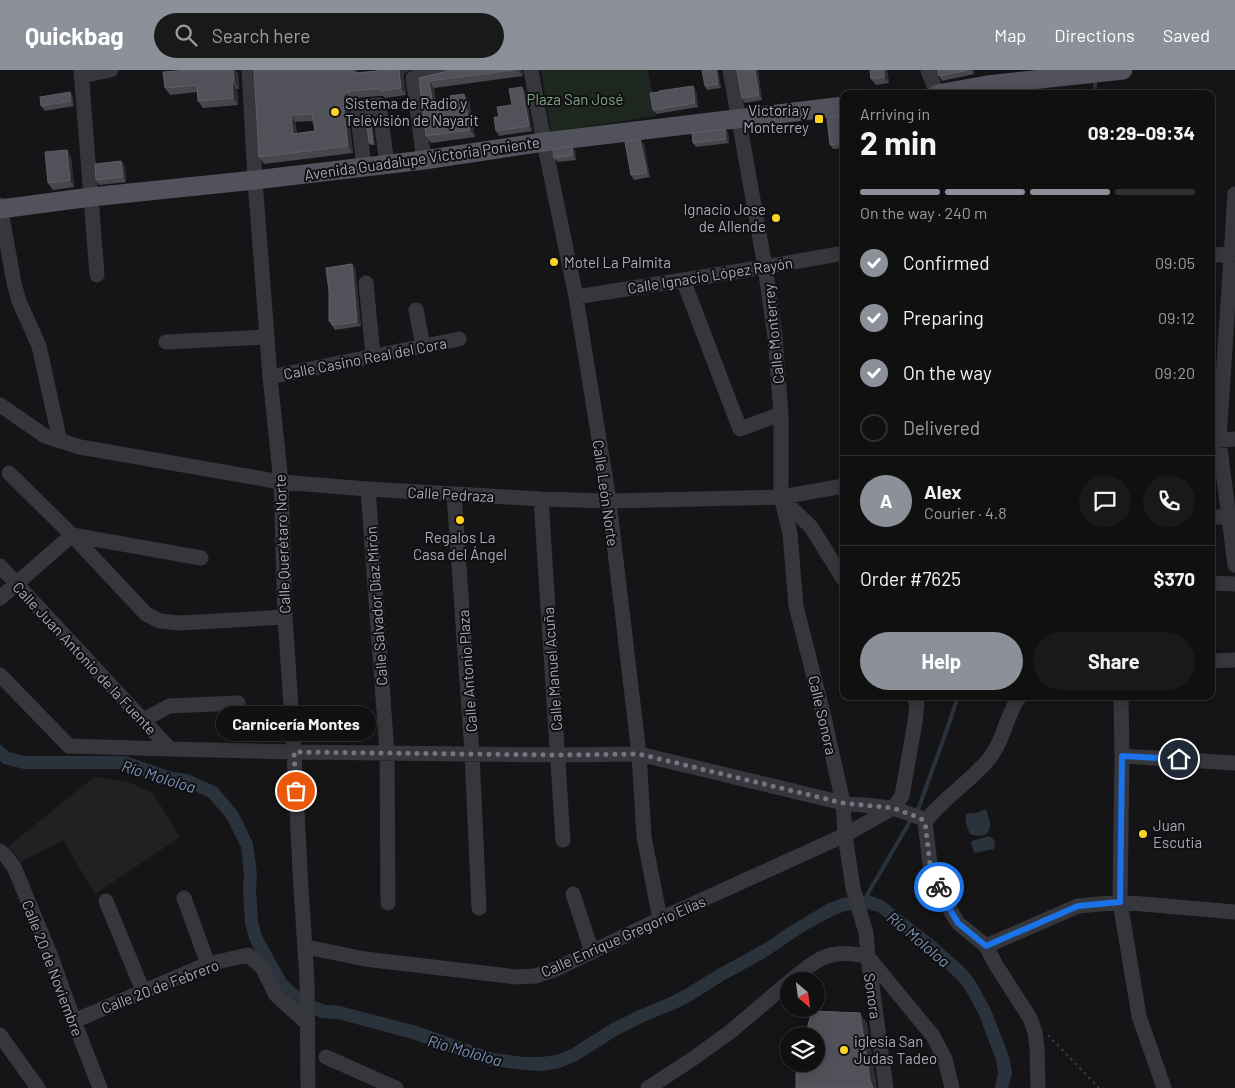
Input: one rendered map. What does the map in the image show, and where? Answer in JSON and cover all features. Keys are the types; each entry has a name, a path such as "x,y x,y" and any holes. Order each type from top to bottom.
{"main road":[{"path":"959,90 997,83 1122,70"},
{"name":"Avenida Guadalupe Victoria Poniente","path":"0,209 424,160 544,142 840,106"}],"street":[{"path":"97,276 81,73 94,75 112,70"},
{"name":"Calle Querétaro Norte","path":"249,70 255,180 270,377 281,482 285,617 306,947 308,1088"},
{"path":"424,160 413,78 447,70"},
{"name":"Calle León Norte","path":"532,70 544,142 576,297 609,501 639,754 644,837 660,918"},
{"name":"Calle Monterrey","path":"730,70 765,267 775,337 781,414 781,498"},
{"path":"928,70 936,90"},
{"path":"364,166 357,107 379,105 387,164"},
{"path":"360,134 382,131"},
{"path":"1235,194 1233,254 1215,440 1232,517 1235,565"},
{"path":"0,205 14,283 19,300 39,346 60,442"},
{"name":"Calle Ignacio López Rayón","path":"576,297 840,254"},
{"path":"1215,255 1233,254"},
{"path":"683,280 740,428 781,414"},
{"path":"366,283 373,356"},
{"path":"416,310 423,346"},
{"path":"166,342 267,336"},
{"name":"Calle Casino Real del Cora","path":"270,377 459,339"},
{"name":"Calle Pedraza","path":"0,405 44,436 60,442 281,482 454,494 609,501 781,498 840,487"},
{"path":"1215,440 1235,438"},
{"path":"9,474 72,535 146,614 160,621 180,624 285,617"},
{"name":"Calle Salvador Díaz Mirón","path":"368,489 387,752 388,903"},
{"name":"Calle Antonio Plaza","path":"454,494 472,754 480,908"},
{"path":"781,498 811,527 840,574"},
{"name":"Calle Sonora","path":"781,498 790,533 796,606 843,803 845,835 853,888 866,933"},
{"name":"Calle Manuel Acuña","path":"541,499 563,840"},
{"path":"1215,517 1232,517"},
{"path":"72,535 201,558"},
{"path":"0,598 72,535"},
{"name":"Calle Juan Antonio de la Fuente","path":"0,566 170,749"},
{"path":"1215,584 1235,584"},
{"path":"1215,661 1235,660"},
{"path":"0,675 69,746 294,752 639,754 843,803 899,810 923,820"},
{"path":"899,810 915,722 917,704 916,700"},
{"path":"923,820 978,772 990,757 998,745 1018,700"},
{"path":"1121,700 1120,902 1139,1016 1164,1088"},
{"path":"147,724 149,717 169,706 238,703"},
{"path":"1122,756 1235,763"},
{"name":"Calle Enrique Gregorio Elías","path":"306,947 365,959 517,977 535,976 554,970 660,918 899,810"},
{"path":"923,820 930,864 943,898 958,923 986,946 1030,1018 1035,1032 1037,1049 1038,1088"},
{"name":"Calle 20 de Noviembre","path":"0,851 14,867 50,954 100,1088"},
{"path":"573,894 592,952"},
{"path":"184,898 208,964"},
{"path":"106,901 143,991"},
{"path":"986,946 1078,906 1120,902 1235,912"},
{"name":"Sonora","path":"866,933 886,1088"},
{"path":"802,972 814,962 828,955 855,953 868,957 933,1036 945,1059 952,1088"},
{"name":"Calle 20 de Febrero","path":"74,1021 208,964 248,956 262,968 276,995 308,1021"},
{"path":"648,1088 730,1032 780,990"},
{"path":"0,1035 38,1088"},
{"path":"326,1057 396,1088"}],"path":[{"path":"1030,1018 1099,1088"}],"shaded area":[{"path":"94,777 128,782 153,793 180,837 95,894 63,840 21,862 9,846"}],"green space":[{"name":"Plaza San José","path":"541,70 648,70 656,116 551,132"}],"water":[{"name":"Río Mololoa","path":"0,744 9,752 25,756 126,756 172,772 188,774 217,787 238,812 253,843 257,874 258,922 262,936 286,979 297,990 325,1005 340,1006 417,1026 493,1053 525,1057 556,1055 571,1049 612,1023 687,988 827,904 842,898 869,895 884,901 937,943 967,970 976,982 991,1010 1009,1056 1012,1073 1008,1088 995,1088 998,1073 996,1060 979,1015 965,989 957,979 903,932 878,912 868,909 845,911 833,916 805,931 765,958 693,1000 618,1035 577,1061 560,1068 542,1071 490,1066 412,1039 338,1019 321,1018 288,1001 258,957 250,941 245,924 244,875 241,847 227,819 209,798 185,786 170,785 123,769 24,769 3,764 0,761"},
{"path":"985,809 990,823 989,830 982,835 970,834 965,817 966,814 977,813"},
{"path":"989,836 995,841 994,849 974,853 972,841"}],"building":[{"path":"233,70 233,98 198,101 197,85 165,88 163,72"},
{"path":"254,70 354,70 354,73 399,70 401,88 380,91 380,89 373,89 351,91 343,97 348,146 259,157","holes":["312,114 315,131 293,134 291,115"]},
{"path":"448,70 514,70 429,81 434,111 452,108 450,96 464,94 470,130 426,136 419,78"},
{"path":"702,70 716,70 718,84 705,86"},
{"path":"737,70 755,70 759,95 742,98"},
{"path":"870,70 884,70 884,77 871,79"},
{"path":"937,70 968,70 939,76"},
{"path":"693,86 695,103 653,110 650,93"},
{"path":"522,87 529,126 496,131 494,117 499,117 497,107 512,105 509,89"},
{"path":"70,92 71,101 41,106 40,97"},
{"path":"370,115 373,143 369,143 366,116"},
{"path":"840,116 840,144 830,145 827,118"},
{"path":"725,129 726,139 693,143 692,133"},
{"path":"640,139 647,173 631,175 625,142"},
{"path":"572,146 573,155 554,158 553,149"},
{"path":"67,150 70,180 48,183 45,152"},
{"path":"121,161 123,177 96,180 95,164"},
{"path":"352,264 357,322 332,325 332,321 329,321 329,291 326,268"},
{"name":"iglesia San Judas Tadeo","path":"825,1012 860,1013 870,1080 873,1088 796,1088 796,1072 825,1072 825,1027 808,1027 810,1018 825,1018"}],"waterway":[{"path":"1095,77 1095,90"},
{"path":"916,812 957,700"},
{"path":"868,901 867,895 912,818"}],"way so far":[{"path":"296,791 294,752 639,754 843,803 893,808 920,818 925,822 930,864 939,887"}],"place":[{"name":"Sistema de Radio y Televisión de Nayarit","path":"335,112"},
{"name":"Victoria y Monterrey","path":"819,119"},
{"name":"Ignacio Jose de Allende","path":"776,218"},
{"name":"Motel La Palmita","path":"554,262"},
{"name":"Regalos La Casa del Ángel","path":"460,520"},
{"name":"Carnicería Montes","path":"296,791"},
{"name":"Juan Escutia","path":"1143,834"},
{"name":"iglesia San Judas Tadeo","path":"844,1050"}],"route":[{"path":"939,887 943,898 958,923 986,946 1078,906 1120,902 1122,756 1179,759"}]}
